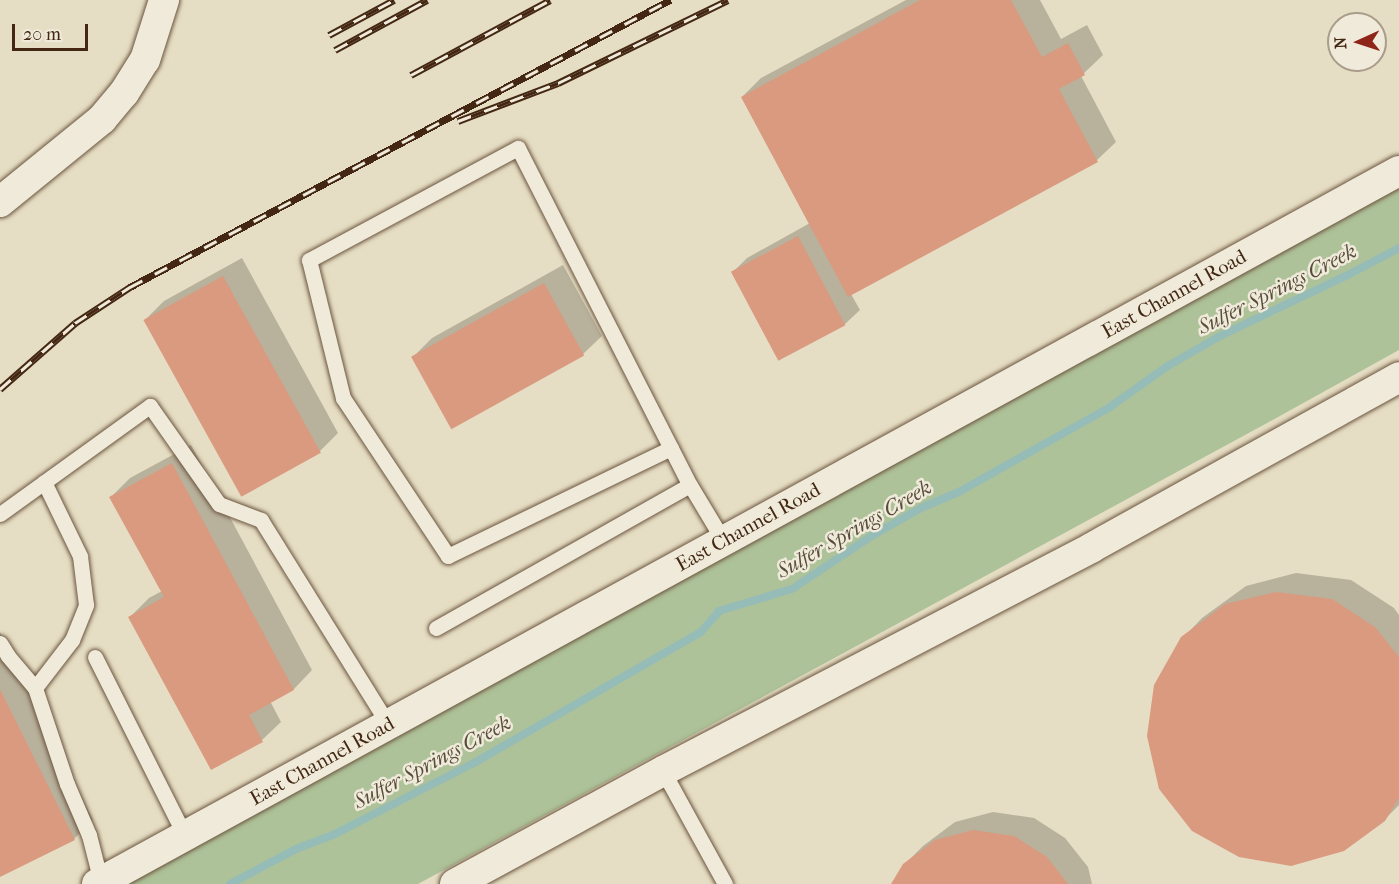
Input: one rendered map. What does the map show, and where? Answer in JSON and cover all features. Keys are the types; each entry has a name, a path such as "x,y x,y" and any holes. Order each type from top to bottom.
{"street":[{"path":"0,202 75,143 117,102 145,60 164,0"},
{"name":"East Channel Road","path":"99,883 1399,171"},
{"path":"455,884 663,771 1091,548 1399,377"}],"lane":[{"path":"671,448 448,556 343,398 309,260 518,148 690,485 723,540"},
{"path":"0,513 150,406 219,504 261,520 388,724"},
{"path":"35,688 72,640 86,605 80,556 44,482"},
{"path":"436,628 690,485"},
{"path":"0,643 35,688 67,784 89,836 99,883"},
{"path":"95,657 185,836"},
{"path":"663,771 725,884"}],"green space":[{"path":"1399,188 1399,350 1269,422 418,884 127,884"}],"building":[{"path":"920,0 1011,0 1042,57 1068,43 1085,75 1059,89 1098,162 848,297 741,97"},
{"path":"798,236 845,325 778,361 731,272"},
{"path":"223,276 321,453 241,497 143,320"},
{"path":"544,283 584,356 451,429 411,357"},
{"path":"172,463 294,690 249,715 263,742 211,770 128,617 164,597 109,497"},
{"path":"1276,592 1332,599 1375,627 1399,657 1399,798 1385,821 1344,851 1291,866 1239,857 1192,831 1159,789 1147,736 1154,685 1181,637 1225,604"},
{"path":"0,689 75,840 0,877"},
{"path":"973,830 1014,836 1047,857 1068,884 891,884 903,864 935,840"}],"waterway":[{"name":"Sulfer Springs Creek","path":"230,884 296,849 333,835 474,763 701,632 719,611 792,589 870,537 921,508 957,493 1110,407 1166,367 1220,336 1399,248"}],"railway":[{"path":"329,35 394,0"},
{"path":"335,50 427,0"},
{"path":"411,75 550,0"},
{"path":"0,389 75,323 130,287 670,0"},
{"path":"458,121 558,83 728,0"}]}
